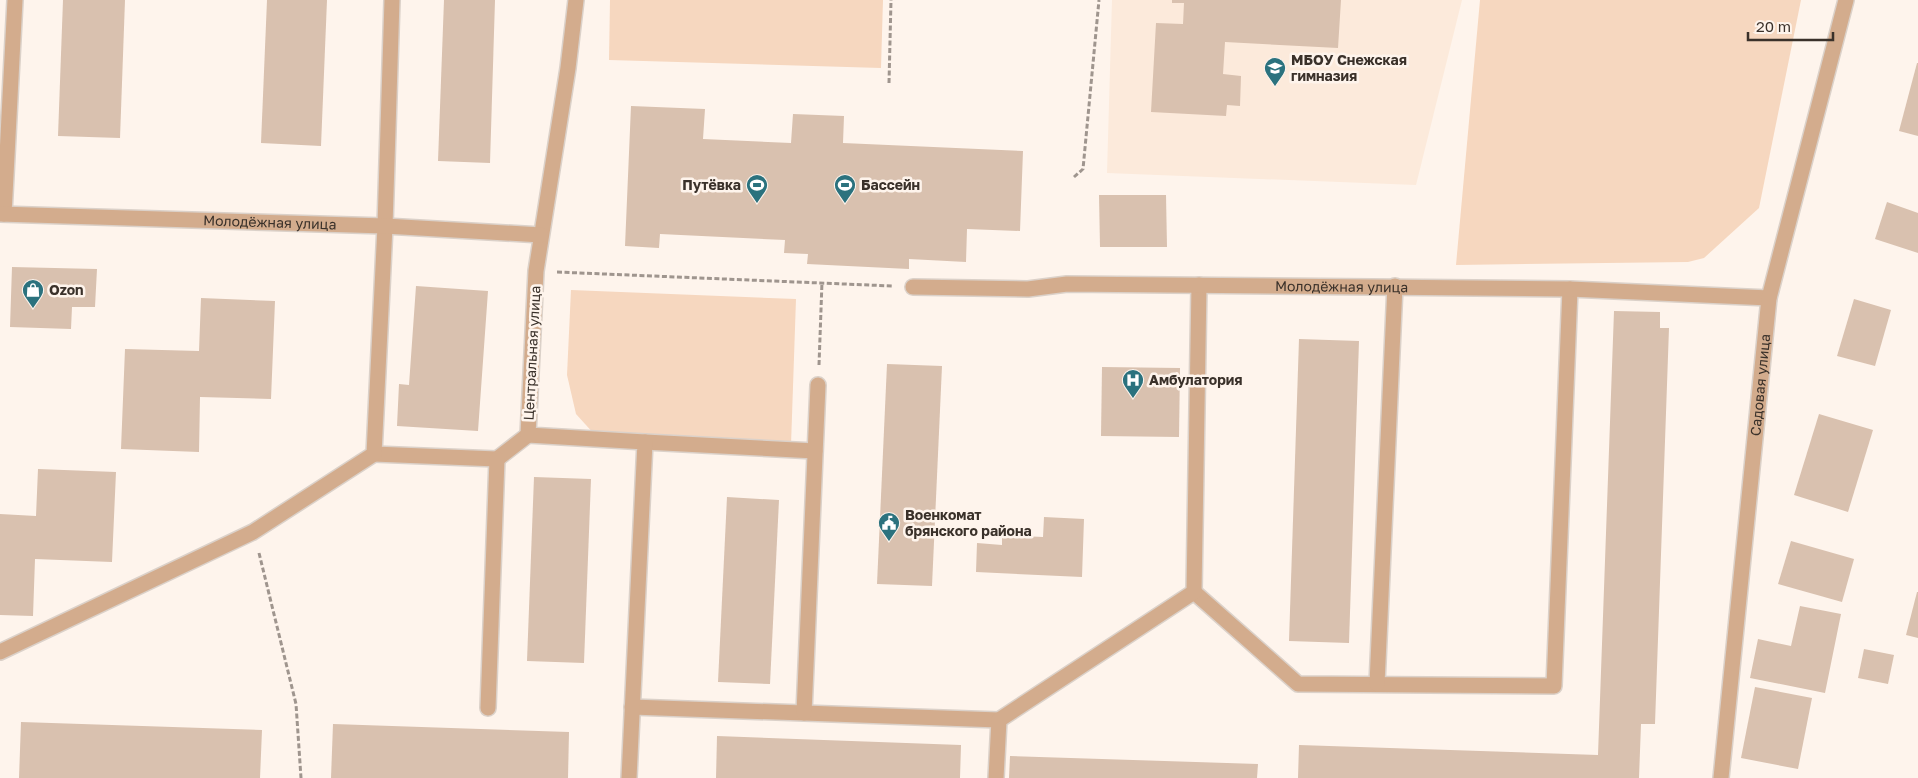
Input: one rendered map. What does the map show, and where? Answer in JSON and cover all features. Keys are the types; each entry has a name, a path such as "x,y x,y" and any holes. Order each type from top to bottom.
{"street":[{"path":"2,214 15,0"},
{"path":"374,454 385,226 392,0"},
{"name":"Центральная улица","path":"576,0 568,68 536,271 528,435 815,451"},
{"name":"Садовая улица","path":"1721,778 1769,298 1846,0"},
{"name":"Молодёжная улица","path":"2,214 385,226 541,235"},
{"name":"Молодёжная улица","path":"913,287 1028,289 1067,284 1394,286 1570,289 1769,298"},
{"path":"1199,285 1194,592 1298,684 1554,686 1570,289"},
{"path":"1377,684 1394,286"},
{"path":"804,713 818,385"},
{"path":"0,652 253,532 374,454 497,459 528,435"},
{"path":"629,778 645,442"},
{"path":"488,708 497,459"},
{"path":"632,707 999,720 1194,592"},
{"path":"996,778 999,720"}],"path":[{"path":"889,83 891,0"},
{"path":"1074,177 1083,169 1099,0"},
{"path":"536,271 913,287"},
{"path":"818,385 822,282"},
{"path":"253,532 296,704 301,778"}],"shaded area":[{"path":"610,0 883,0 881,68 609,60"},
{"name":"МБОУ Снежская гимназия","path":"1112,0 1462,0 1416,185 1107,173"},
{"path":"1480,0 1801,0 1759,208 1704,258 1688,262 1456,265"},
{"path":"571,290 796,299 791,445 595,435 576,414 567,375"}],"building":[{"path":"63,0 125,0 120,138 58,136"},
{"path":"267,0 327,0 321,146 261,143"},
{"path":"444,0 495,0 490,163 438,161"},
{"path":"1172,0 1341,0 1338,48 1225,42 1223,74 1241,76 1240,106 1227,105 1226,116 1151,112 1156,23 1183,24 1184,3 1172,3"},
{"path":"1918,63 1918,136 1899,131"},
{"path":"631,106 705,109 703,139 791,143 793,114 844,116 843,143 1023,151 1020,231 967,229 966,262 909,259 909,269 807,264 808,254 784,253 785,240 660,234 659,248 625,246"},
{"path":"1099,195 1166,195 1167,247 1100,247"},
{"path":"1887,202 1918,213 1918,253 1875,239"},
{"path":"12,267 97,269 95,307 72,307 71,329 10,327"},
{"path":"416,286 488,291 478,431 397,426 399,384 409,385"},
{"path":"201,298 275,301 271,399 200,397 199,452 121,449 125,349 199,351"},
{"path":"1854,299 1891,310 1875,366 1837,356"},
{"path":"1614,311 1660,312 1660,328 1669,328 1655,724 1641,724 1639,778 1298,778 1299,745 1598,755"},
{"path":"1299,339 1359,341 1349,643 1289,641"},
{"path":"887,364 942,366 932,586 877,584"},
{"path":"1102,367 1180,368 1179,437 1101,436"},
{"path":"1819,414 1873,430 1848,512 1794,495"},
{"path":"38,469 116,472 112,562 35,559 33,616 0,615 0,514 36,516"},
{"path":"534,477 591,479 584,663 527,661"},
{"path":"727,497 779,500 770,684 718,682"},
{"path":"1044,517 1084,519 1082,577 976,572 977,543 1002,545 1002,535 1043,537"},
{"path":"1791,541 1854,559 1842,602 1778,584"},
{"path":"1918,592 1918,638 1906,635"},
{"path":"1800,606 1841,614 1825,693 1750,678 1758,639 1791,646"},
{"path":"1864,649 1894,655 1888,684 1858,678"},
{"path":"1755,687 1812,698 1798,769 1741,758"},
{"path":"21,722 262,730 260,778 19,778"},
{"path":"333,724 569,732 568,778 331,778"},
{"path":"717,736 961,745 960,778 716,778"},
{"path":"1010,756 1258,764 1257,778 1009,778"}],"place":[{"name":"МБОУ Снежская гимназия","path":"1275,87"},
{"name":"Путёвка","path":"757,204"},
{"name":"Бассейн","path":"845,204"},
{"name":"Ozon","path":"33,309"},
{"name":"Амбулатория","path":"1133,399"},
{"name":"Военкомат брянского района","path":"889,542"}]}
